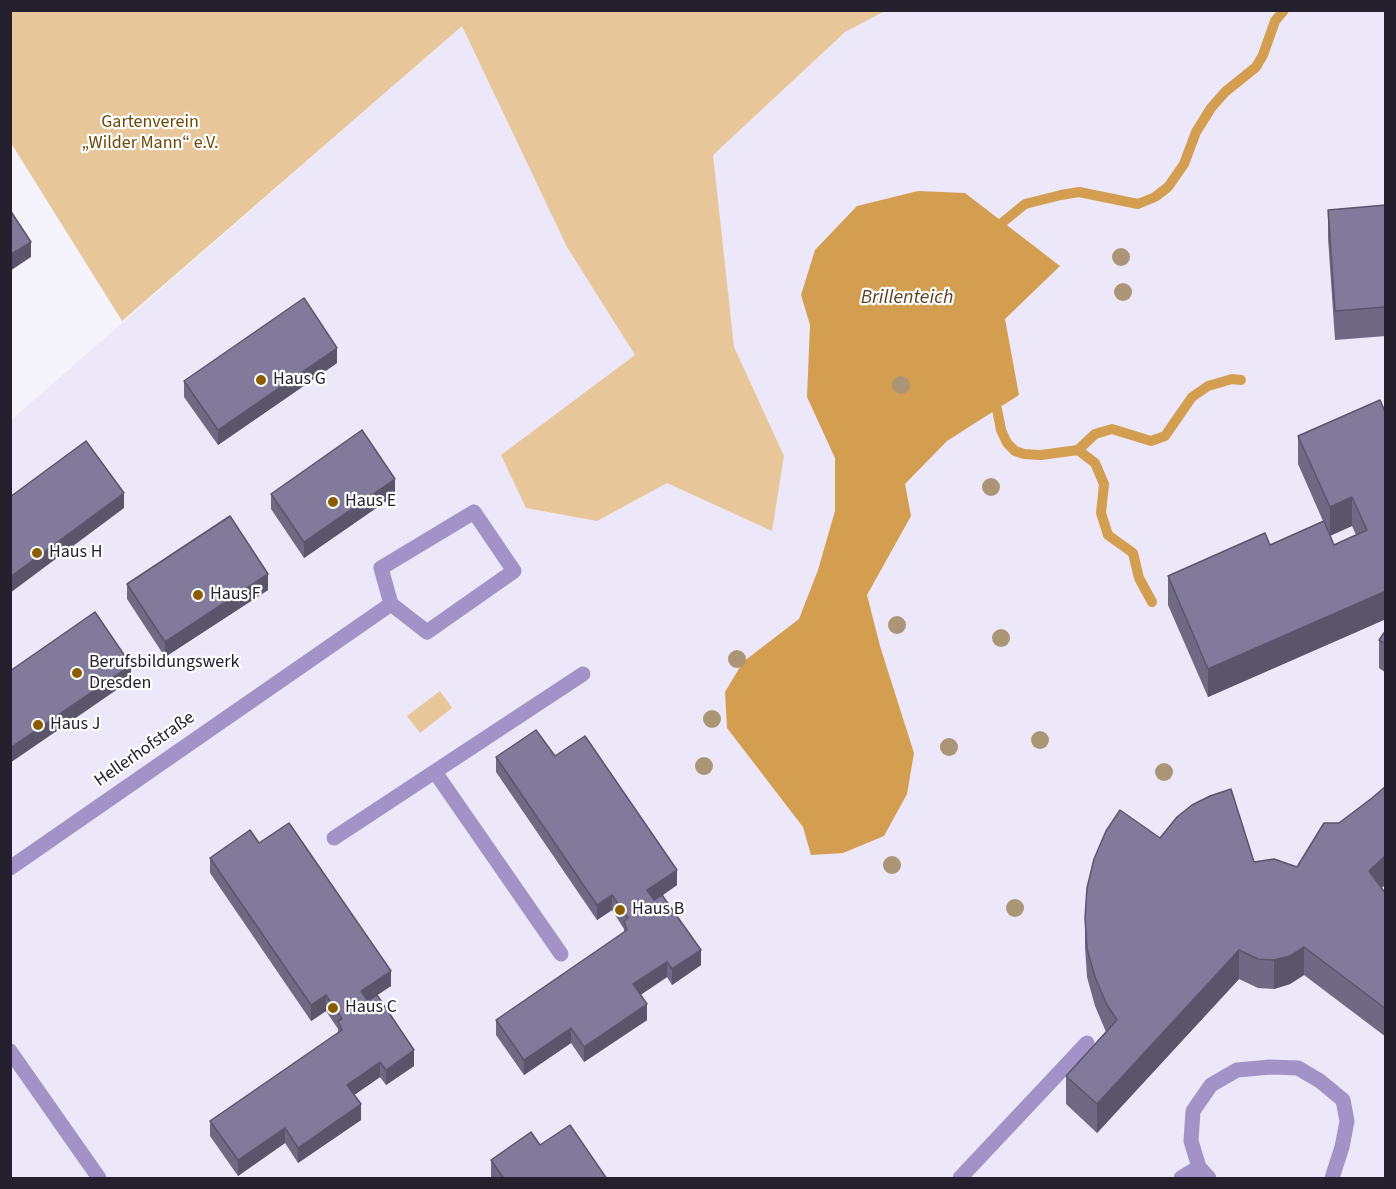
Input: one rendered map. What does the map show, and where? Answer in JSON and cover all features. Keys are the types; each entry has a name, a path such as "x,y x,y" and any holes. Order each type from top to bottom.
{"street":[{"path":"474,512 514,571 427,632 391,604 381,568 474,512"},
{"name":"Hellerhofstraße","path":"10,868 391,604"},
{"path":"334,838 583,674"},
{"path":"435,772 561,954"},
{"path":"960,1179 1087,1043"},
{"path":"10,1051 99,1179"},
{"path":"1181,1179 1204,1173 1191,1141 1193,1111 1211,1085 1237,1070 1270,1067 1298,1068 1320,1081 1343,1100 1347,1121 1332,1179"}],"shaded area":[{"path":"479,11 1385,11 1385,1178 11,1178 11,420"}],"green space":[{"name":"Gartenverein „Wilder Mann“ e.V.","path":"11,10 885,11 845,32 713,155 734,347 784,456 772,531 667,483 597,521 526,508 501,455 635,355 567,247 462,26 122,321 11,143"},
{"path":"440,691 452,708 420,733 407,716"}],"water":[{"name":"Brillenteich","path":"918,191 965,193 1060,266 1005,319 1019,395 947,441 905,484 911,516 867,595 880,646 914,753 907,794 884,836 843,853 811,855 803,827 727,728 725,692 743,662 799,619 818,570 835,511 835,458 807,397 810,325 801,295 815,250 857,206"}],"building":[{"path":"1386,205 1386,307 1335,311 1328,210"},
{"path":"10,210 31,242 10,255"},
{"name":"Haus G","path":"304,298 337,348 218,430 184,381"},
{"path":"1380,400 1386,414 1386,591 1208,669 1168,576 1265,533 1270,545 1324,521 1334,545 1367,530 1352,497 1330,507 1298,436"},
{"name":"Haus E","path":"362,430 395,479 304,542 271,494"},
{"name":"Haus H","path":"86,441 124,493 10,577 10,497"},
{"name":"Haus F","path":"230,516 268,574 165,642 127,584"},
{"name":"Haus J","path":"95,612 131,665 10,748 10,671"},
{"path":"1386,630 1386,644 1379,640"},
{"name":"Haus B","path":"536,730 555,756 585,736 677,870 647,890 654,900 662,895 701,950 672,969 667,962 633,984 647,1004 584,1047 571,1028 524,1060 496,1020 627,930 624,921 628,918 612,895 597,905 496,757"},
{"path":"1386,786 1386,855 1369,871 1386,894 1386,1009 1304,947 1290,956 1274,960 1258,959 1239,950 1097,1104 1066,1076 1117,1020 1107,1005 1095,977 1087,949 1085,918 1087,888 1094,859 1106,831 1120,810 1160,838 1177,817 1192,805 1231,789 1254,862 1274,859 1297,867 1324,823 1339,823"},
{"name":"Haus C","path":"289,823 391,971 361,991 368,1001 377,995 414,1050 386,1070 380,1062 347,1085 361,1104 298,1148 285,1128 238,1160 210,1121 342,1030 338,1021 342,1019 326,995 311,1005 210,858 250,830 259,843"},
{"path":"570,1125 607,1179 504,1179 491,1160 531,1132 540,1145"}],"waterway":[{"path":"1003,222 1025,204 1079,192 1138,204 1155,197 1168,187 1184,164 1196,132 1211,108 1225,92 1256,67 1263,55 1275,21 1284,10"},
{"path":"1078,450 1095,434 1112,429 1151,441 1165,436 1192,397 1208,386 1232,379 1241,380"},
{"path":"997,409 1001,430 1007,443 1015,451 1041,455 1078,450 1095,463 1104,484 1101,513 1108,535 1133,553 1139,578 1152,602"}],"place":[{"name":"Haus G","path":"261,380"},
{"name":"Haus E","path":"333,502"},
{"name":"Haus H","path":"37,553"},
{"name":"Haus F","path":"198,595"},
{"name":"Berufsbildungswerk Dresden","path":"77,673"},
{"name":"Haus J","path":"38,725"},
{"name":"Haus B","path":"620,910"},
{"name":"Haus C","path":"333,1008"}]}
